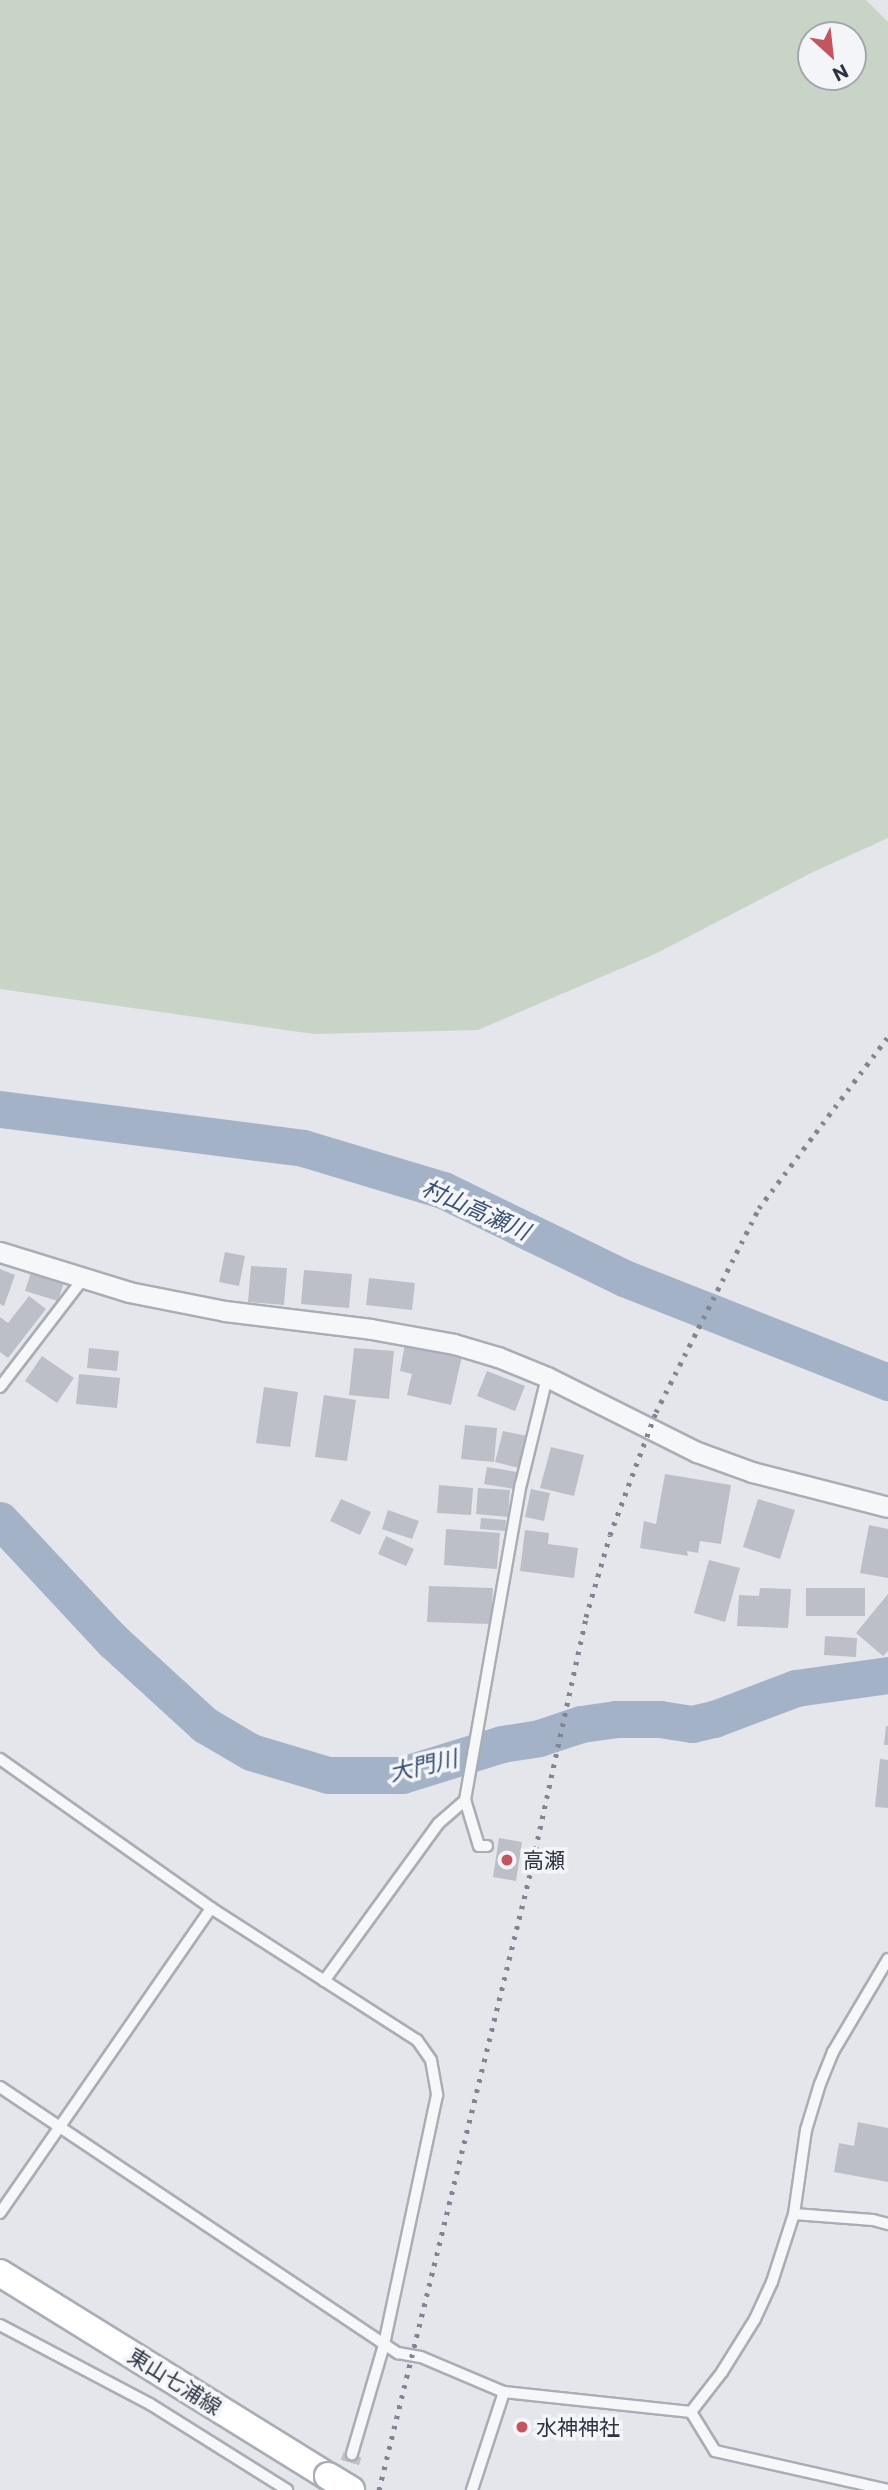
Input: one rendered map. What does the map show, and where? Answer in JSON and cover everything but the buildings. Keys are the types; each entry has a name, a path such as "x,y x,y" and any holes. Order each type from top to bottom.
{"main road":[{"name":"東山七浦線","path":"0,2273 351,2490"}],"street":[{"path":"0,1252 129,1292 225,1311 371,1329 454,1345 498,1357 547,1377 697,1452 752,1472 888,1507"}],"lane":[{"path":"0,1387 83,1279"},
{"path":"487,1846 479,1846 465,1800 521,1484 547,1377"},
{"path":"0,1759 211,1908 416,2040 430,2060 437,2095 384,2345 352,2454"},
{"path":"324,1981 439,1823 465,1800"},
{"path":"0,2213 211,1908"},
{"path":"691,2412 722,2372 755,2319 772,2282 794,2214 806,2130 820,2084 833,2052 888,1959"},
{"path":"0,2087 384,2345 503,2392 691,2412"},
{"path":"794,2214 873,2220 888,2224"},
{"path":"0,2325 150,2404 287,2490"},
{"path":"472,2490 503,2392"},
{"path":"691,2412 715,2451 888,2490"}],"green space":[{"path":"0,0 866,0 888,22 888,838 813,872 655,954 478,1030 314,1034 0,989"}],"waterway":[{"name":"村山高瀬川","path":"0,1109 303,1148 443,1190 624,1278 888,1382"},
{"name":"大門川","path":"0,1520 113,1641 205,1725 251,1752 328,1775 402,1775 502,1744 539,1738 581,1724 616,1719 660,1719 692,1724 714,1719 796,1688 888,1675"}],"tunnel":[{"path":"342,2490 352,2454"}],"railway":[{"path":"379,2490 531,1870 586,1617 610,1535 656,1412 759,1208 888,1037"}],"place":[{"name":"高瀬","path":"507,1860"},
{"name":"水神神社","path":"522,2427"}]}
